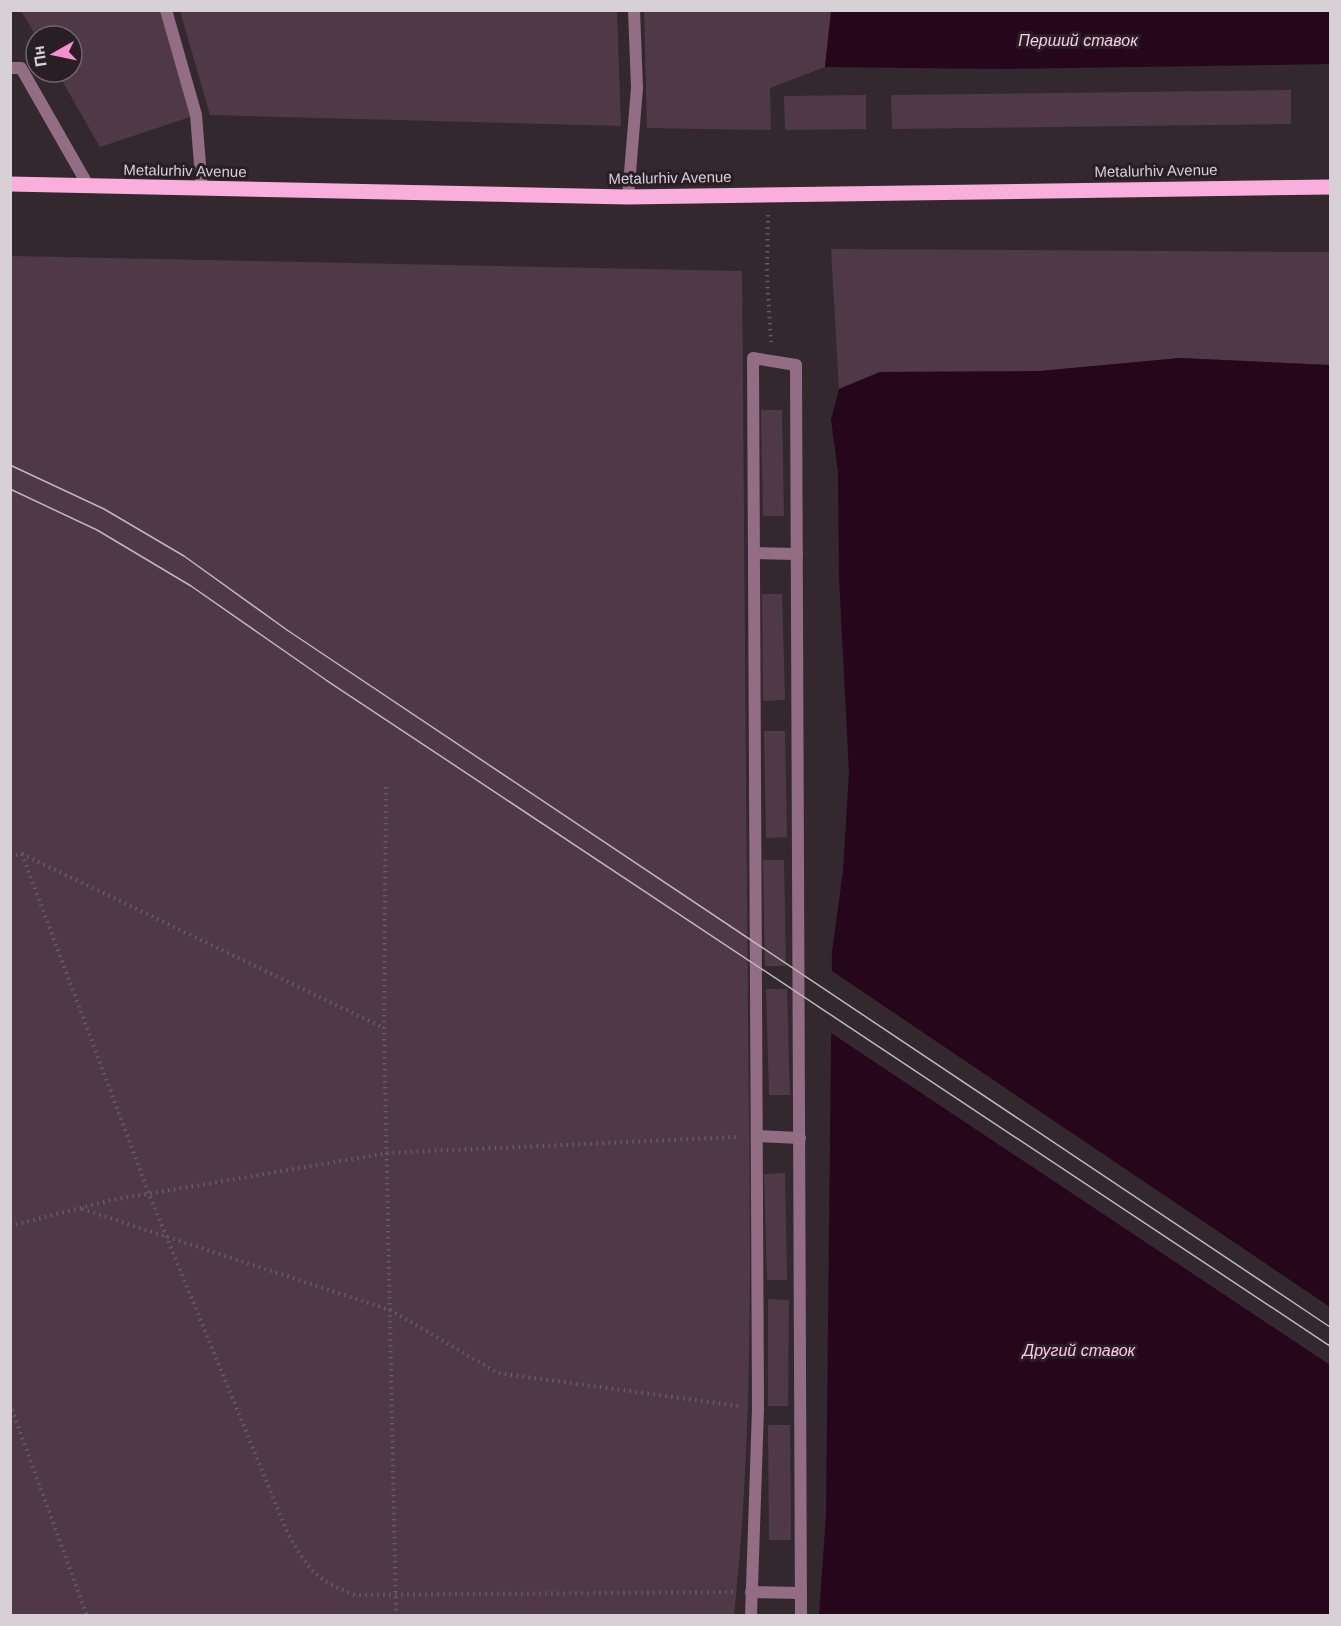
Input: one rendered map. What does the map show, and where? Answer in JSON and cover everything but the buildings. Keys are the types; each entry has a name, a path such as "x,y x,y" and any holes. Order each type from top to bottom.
{"main road":[{"name":"Metalurhiv Avenue","path":"10,184 628,197 1330,187"}],"street":[{"path":"166,10 196,115 202,189"},
{"path":"628,197 637,88 634,10"},
{"path":"10,68 21,68 89,187"},
{"path":"751,1616 758,1409 753,358 796,365 801,1616"},
{"path":"755,553 797,554"},
{"path":"758,1136 800,1138"},
{"path":"751,1592 801,1593"}],"path":[{"path":"768,195 767,274 772,361"},
{"path":"386,787 384,1028 396,1616"},
{"path":"10,856 22,854 384,1028"},
{"path":"22,854 149,1194 169,1237 288,1534 307,1566 328,1585 355,1594 751,1592"},
{"path":"10,1226 112,1200 388,1153 758,1136"},
{"path":"82,1209 390,1311 498,1373 758,1409"},
{"path":"10,1404 87,1616"}],"shaded area":[{"path":"21,11 166,11 196,115 100,147 64,84 84,84 84,24 29,24"},
{"path":"180,11 617,11 621,126 210,115"},
{"path":"644,11 831,11 825,67 770,88 771,130 647,128"},
{"path":"1291,90 1291,124 892,129 891,95"},
{"path":"866,95 866,129 785,130 784,96"},
{"path":"831,249 1330,252 1330,365 1180,358 1040,371 880,372 839,389"},
{"path":"11,256 742,271 750,1319 741,1541 734,1615 11,1615"},
{"path":"761,410 782,410 784,516 763,516"},
{"path":"762,594 782,594 785,700 763,701"},
{"path":"764,731 785,731 787,837 766,838"},
{"path":"763,860 784,860 786,966 765,966"},
{"path":"766,989 787,989 790,1095 769,1095"},
{"path":"785,1173 787,1280 767,1280 764,1174"},
{"path":"768,1299 789,1300 788,1406 768,1406"},
{"path":"768,1425 790,1425 791,1540 769,1540"}],"water":[{"name":"Перший ставок","path":"831,11 1330,11 1330,64 1004,69 825,67"},
{"name":"Другий ставок","path":"1180,358 1330,365 1330,1615 819,1616 826,1515 832,952 843,871 849,772 839,578 838,471 831,420 839,389 880,372 1040,371"}],"pier":[{"path":"829,969 1330,1307 1330,1365 828,1031"}],"tram line":[{"path":"10,465 104,509 184,556 287,630 1330,1327"},
{"path":"10,489 97,530 191,586 326,680 1330,1346"}]}
